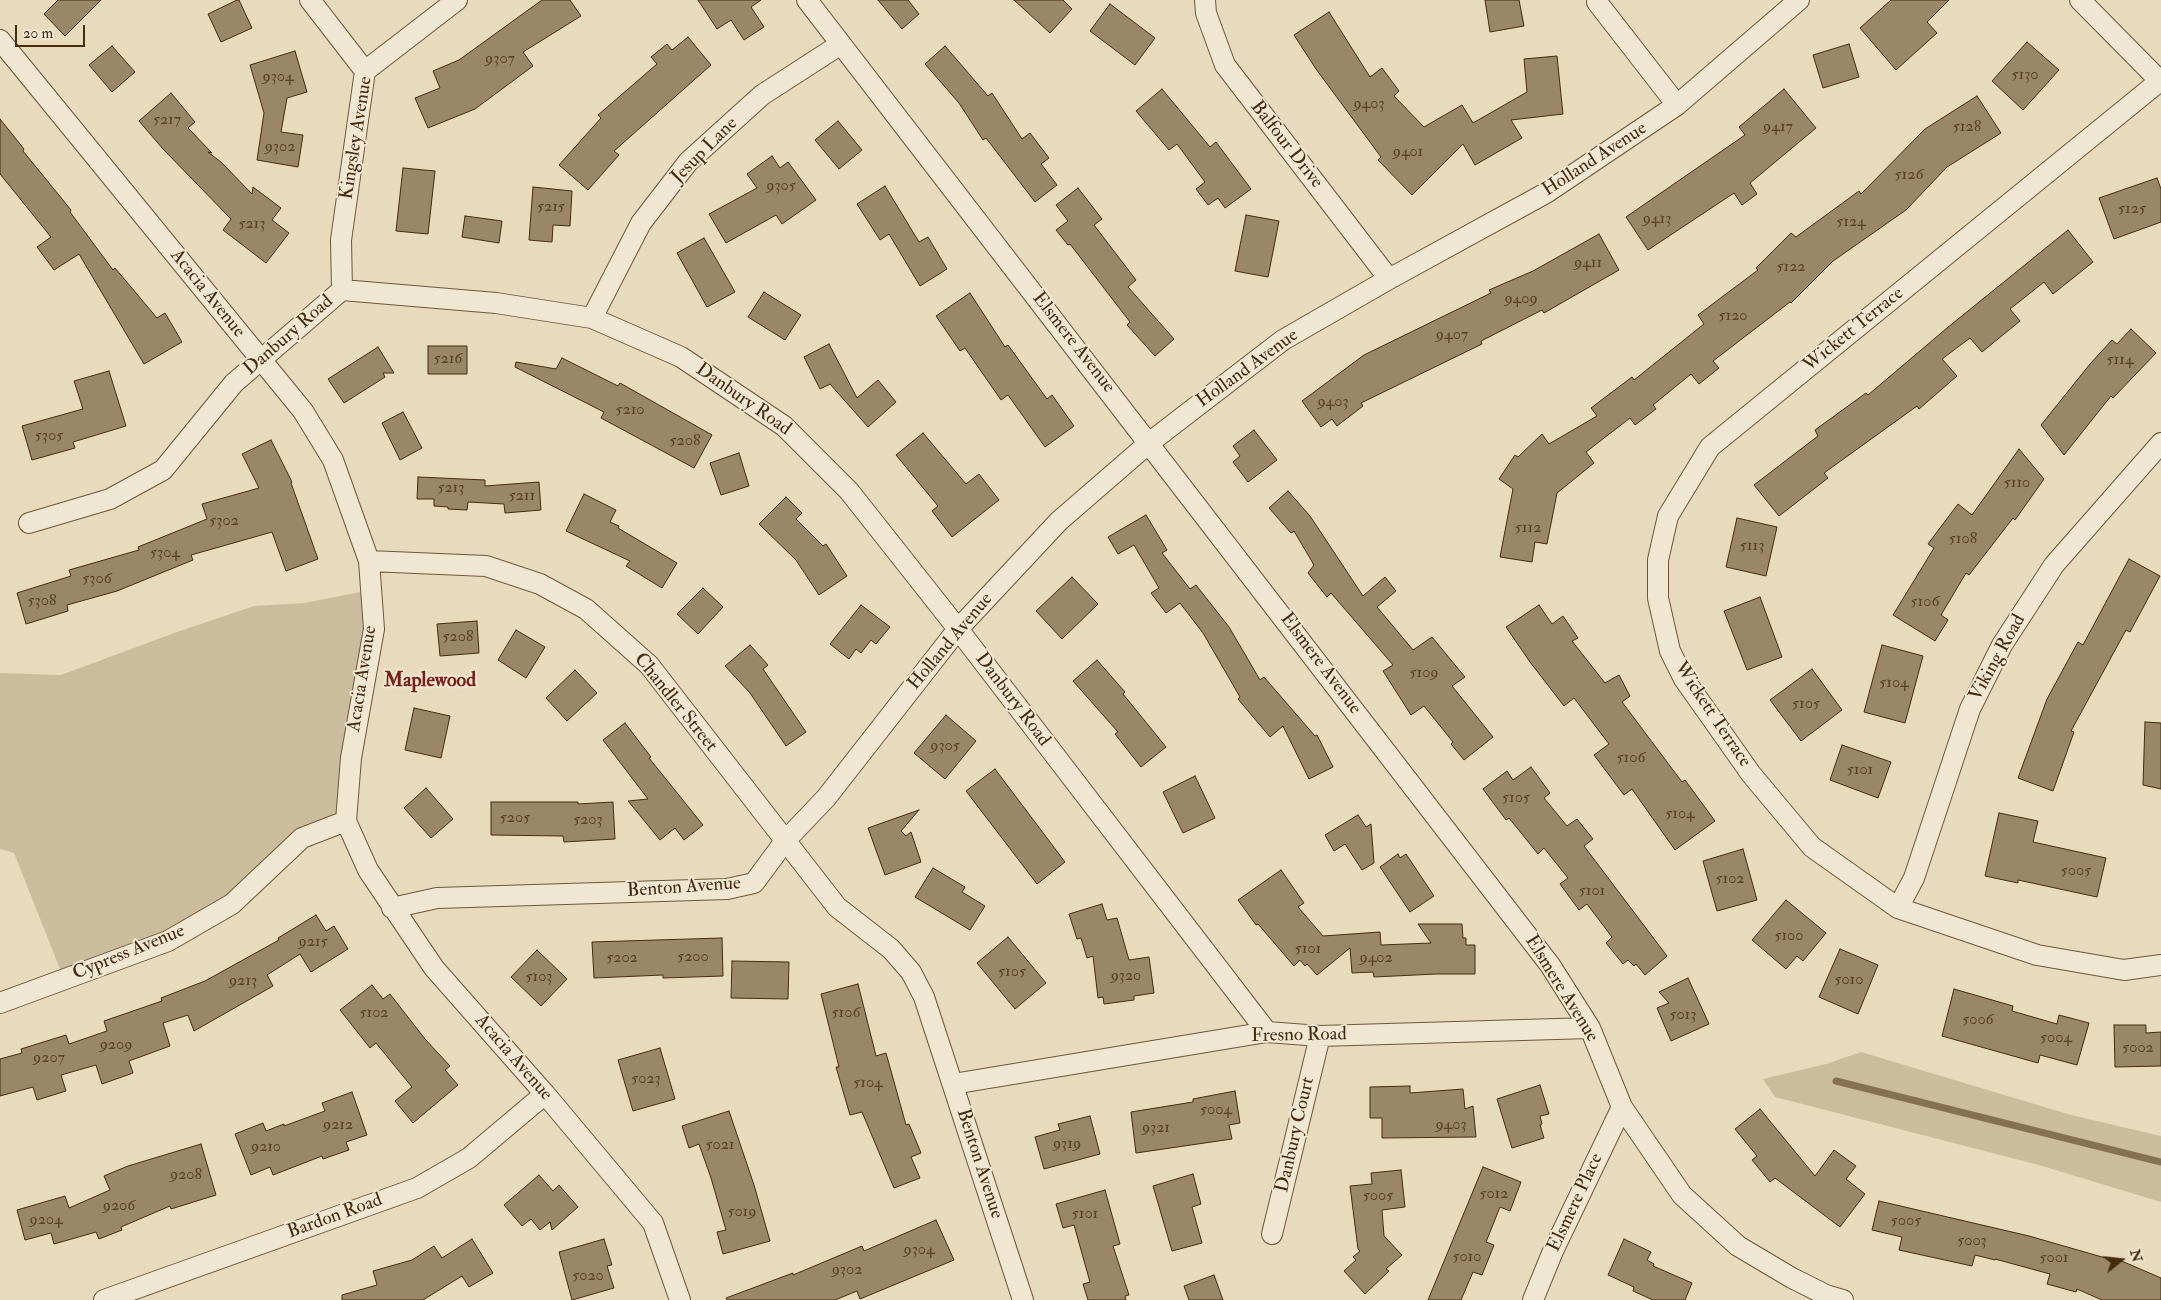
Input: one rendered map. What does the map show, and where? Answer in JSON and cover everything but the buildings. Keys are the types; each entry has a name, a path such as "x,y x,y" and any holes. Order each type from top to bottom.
{"street":[{"path":"310,0 365,71"},
{"name":"Kingsley Avenue","path":"342,290 342,240 365,71 457,0"},
{"name":"Elsmere Avenue","path":"807,0 1150,443 1550,965 1590,1028 1622,1107 1682,1195 1738,1246 1792,1278 1826,1295 1843,1300"},
{"name":"Balfour Drive","path":"1204,0 1206,13 1225,65 1389,279"},
{"name":"Holland Avenue","path":"785,841 826,798 958,629 1059,521 1150,443 1282,340 1546,193 1677,105 1799,0"},
{"path":"2080,0 2161,81"},
{"path":"1597,2 1677,105"},
{"name":"Acacia Avenue","path":"0,40 303,411 333,460 369,561 374,630 351,758 346,821 368,870 434,968 545,1094 653,1223 680,1300"},
{"name":"Jesup Lane","path":"592,318 641,223 688,162 762,95 841,44"},
{"name":"Wickett Terrace","path":"2161,81 1710,447 1668,516 1658,560 1658,598 1670,651 1684,679 1751,774 1812,848 1898,908 2037,955 2124,970 2161,965"},
{"name":"Danbury Road","path":"29,522 110,500 163,470 234,383 342,290 496,303 592,318 681,357 784,426 850,490 1267,1032"},
{"name":"Viking Road","path":"1898,908 1914,878 1970,709 2002,645 2054,566 2161,443"},
{"name":"Chandler Street","path":"369,561 486,566 540,584 586,609 649,665 785,841"},
{"name":"Cypress Avenue","path":"0,1003 168,941 232,904 302,838 346,821"},
{"name":"Benton Avenue","path":"392,908 437,898 727,889 754,883 785,841 837,907 891,949 911,972 924,997 1022,1299"},
{"name":"Fresno Road","path":"953,1084 1267,1032 1320,1036 1590,1028"},
{"name":"Danbury Court","path":"1272,1234 1320,1036"},
{"name":"Bardon Road","path":"104,1300 417,1188 469,1158 545,1094"},
{"name":"Elsmere Place","path":"1533,1300 1553,1251 1622,1107"}],"shaded area":[{"path":"371,590 346,821 302,838 232,904 64,979 14,853 0,849 0,673 61,675 254,606 304,603"},
{"path":"1861,1052 2071,1115 2161,1136 2161,1202 2039,1165 1775,1097 1763,1079 1826,1064"}],"waterway":[{"path":"1836,1081 2161,1162"}],"district":[{"name":"Maplewood","path":"430,682"}]}
